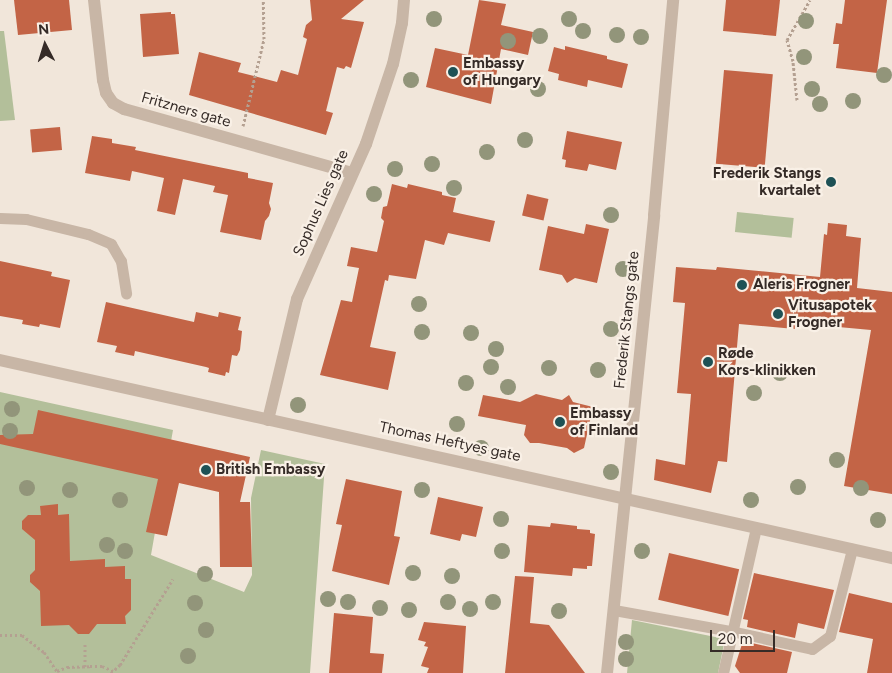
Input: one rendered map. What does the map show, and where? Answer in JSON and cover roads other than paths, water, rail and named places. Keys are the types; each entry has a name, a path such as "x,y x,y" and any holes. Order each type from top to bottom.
{"street":[{"name":"Fritzners gate","path":"94,0 103,80 106,93 113,102 133,112 352,173"},
{"name":"Sophus Lies gate","path":"268,420 297,299 366,144 393,64 402,24 404,0"},
{"name":"Frederik Stangs gate","path":"607,673 626,497 673,0"},
{"name":"Thomas Heftyes gate","path":"0,360 626,497 892,558"}],"lane":[{"path":"0,218 26,219 88,234 111,244 121,261 126,294"},
{"path":"723,673 731,631 756,528"},
{"path":"614,610 731,631 812,650 830,636 852,549"}],"place":[{"name":"Embassy of Hungary","path":"453,72"},
{"name":"Frederik Stangs kvartalet","path":"831,182"},
{"name":"Aleris Frogner","path":"742,285"},
{"name":"Vitusapotek Frogner","path":"778,314"},
{"name":"Røde Kors-klinikken","path":"708,362"},
{"name":"Embassy of Finland","path":"560,422"},
{"name":"British Embassy","path":"206,470"}]}
